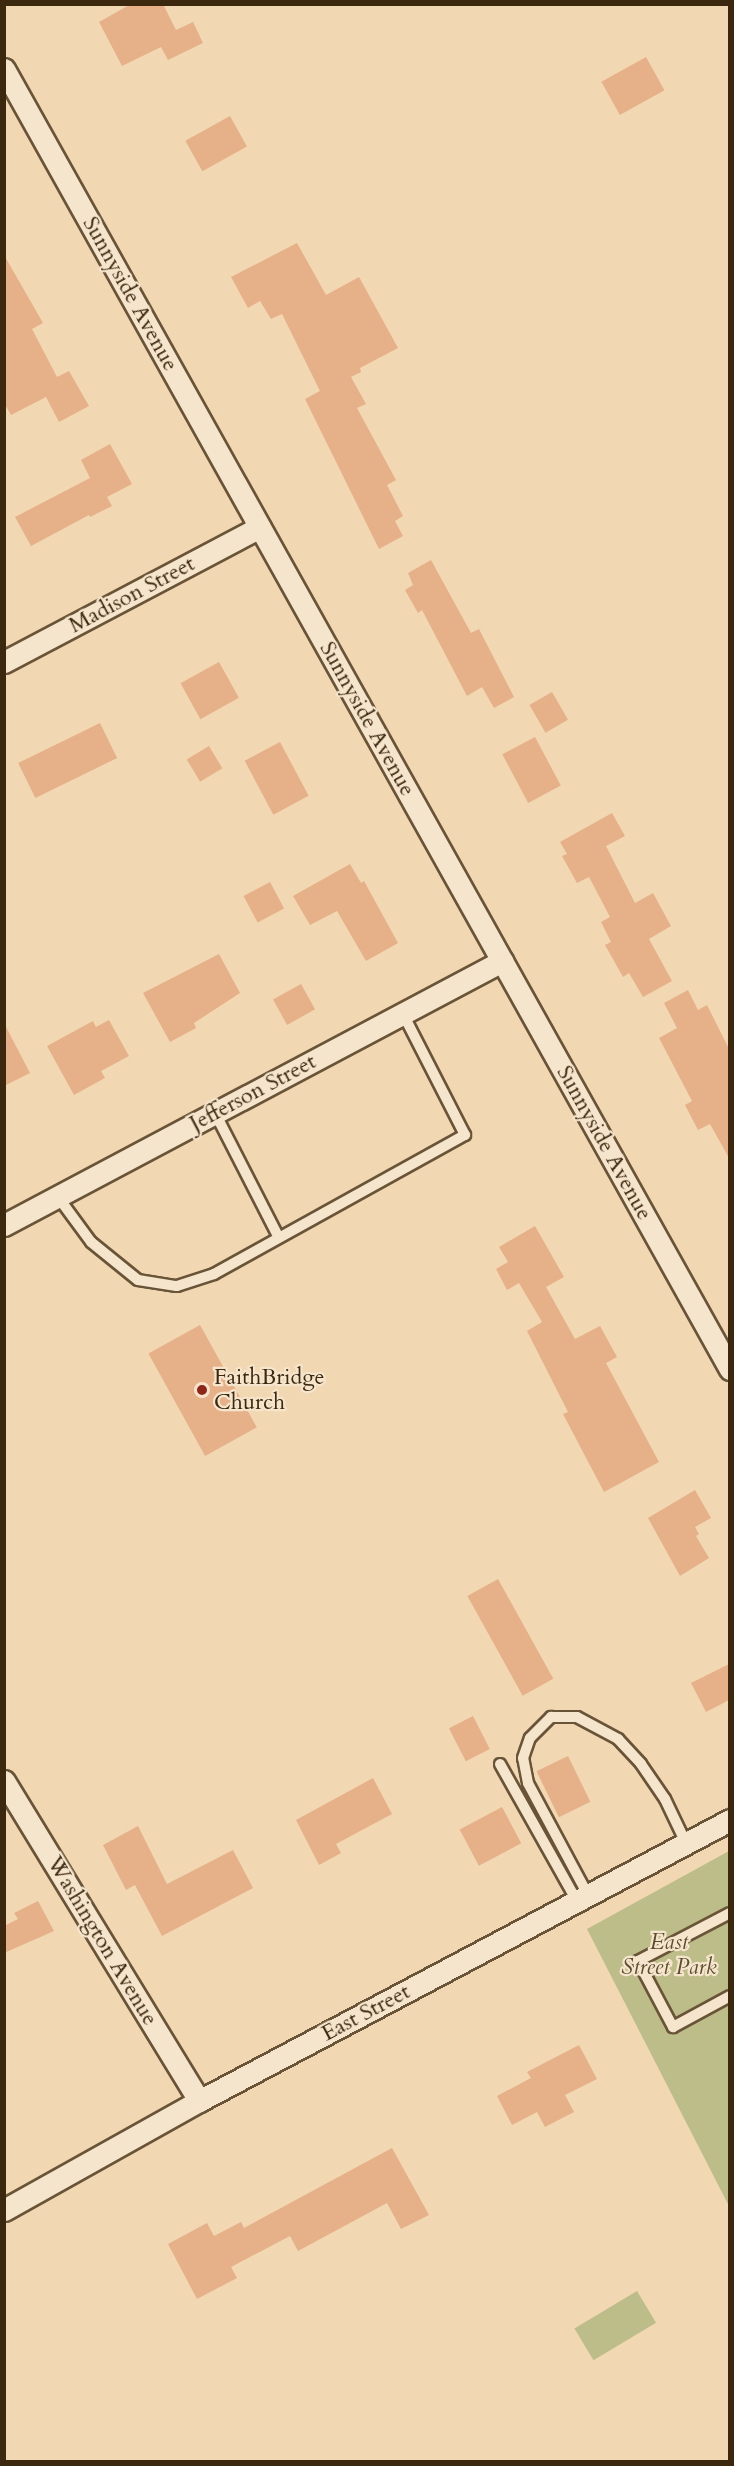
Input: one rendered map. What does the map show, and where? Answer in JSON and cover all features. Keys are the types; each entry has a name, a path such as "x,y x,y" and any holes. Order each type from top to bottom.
{"street":[{"name":"Sunnyside Avenue","path":"4,69 11,97 260,527 729,1369"},
{"name":"Madison Street","path":"4,662 260,527"},
{"name":"Jefferson Street","path":"4,1225 502,961"},
{"name":"Washington Avenue","path":"4,1781 199,2101"},
{"name":"East Street","path":"4,2210 199,2101 729,1820"}],"lane":[{"path":"58,1197 91,1242 138,1280 177,1286 214,1274 465,1135 403,1014"},
{"path":"215,1113 279,1238"},
{"path":"582,1898 528,1784 523,1758 530,1738 551,1717 577,1717 618,1739 641,1764 665,1799 686,1843"},
{"path":"500,1764 582,1898"},
{"path":"729,1913 638,1961 673,2026 729,1996"}],"green space":[{"name":"East Street Park","path":"729,1851 729,2206 587,1929"},
{"path":"637,2291 656,2323 593,2360 574,2329"}],"building":[{"path":"131,4 163,4 176,30 193,22 203,43 168,60 161,47 122,66 99,22"},
{"path":"646,57 664,90 620,115 601,82"},
{"path":"230,116 247,147 202,171 185,141"},
{"path":"297,243 326,295 359,277 398,348 360,368 361,372 351,377 366,404 357,408 396,480 387,485 403,516 395,521 403,536 379,549 305,399 320,391 282,314 271,319 260,301 248,308 231,277"},
{"path":"4,255 43,323 32,329 57,377 69,371 89,406 59,422 46,397 11,415 4,403"},
{"path":"110,444 132,484 107,497 112,506 90,517 89,515 31,546 15,517 90,478 81,460"},
{"path":"431,560 471,633 479,629 514,697 494,708 482,687 467,696 422,610 418,613 405,590 413,585 408,573"},
{"path":"219,662 239,698 200,719 181,683"},
{"path":"552,692 568,720 545,733 529,705"},
{"path":"100,723 117,758 35,798 18,763"},
{"path":"535,737 561,786 528,803 502,754"},
{"path":"280,742 309,796 273,815 245,761"},
{"path":"209,746 222,768 200,782 187,759"},
{"path":"612,813 625,836 606,846 635,903 653,893 671,926 649,939 672,981 643,997 629,973 623,977 605,945 611,942 601,922 610,917 589,877 577,883 562,856 567,854 560,842"},
{"path":"350,864 361,883 364,881 398,943 366,961 337,911 310,925 293,896"},
{"path":"270,882 284,908 258,923 244,896"},
{"path":"219,954 240,993 194,1023 196,1028 170,1042 143,993"},
{"path":"301,984 315,1009 287,1025 273,1000"},
{"path":"688,990 698,1010 707,1005 729,1049 729,1158 710,1124 698,1130 685,1105 692,1101 659,1038 677,1028 664,1003"},
{"path":"109,1020 129,1056 101,1071 105,1078 74,1095 47,1046 93,1021 96,1027"},
{"path":"4,1023 30,1073 4,1086"},
{"path":"535,1226 564,1277 546,1287 575,1339 600,1326 617,1357 606,1363 659,1462 604,1492 563,1414 568,1412 527,1331 542,1322 519,1283 507,1290 496,1269 508,1262 499,1247"},
{"name":"FaithBridge Church","path":"200,1325 257,1427 205,1456 148,1354"},
{"path":"695,1490 711,1518 695,1527 699,1534 696,1536 709,1558 680,1576 648,1518"},
{"path":"498,1579 553,1679 523,1696 467,1596"},
{"path":"729,1664 729,1700 706,1712 691,1683"},
{"path":"473,1716 490,1749 466,1761 449,1728"},
{"path":"568,1756 590,1802 559,1817 537,1771"},
{"path":"373,1778 392,1814 336,1844 341,1853 319,1865 296,1820"},
{"path":"502,1807 521,1843 479,1866 460,1830"},
{"path":"138,1826 167,1884 233,1850 253,1888 162,1936 135,1885 126,1890 103,1845"},
{"path":"38,1901 54,1931 4,1953 4,1926 18,1919 14,1913"},
{"path":"579,2045 597,2079 565,2095 574,2112 545,2127 537,2112 512,2125 497,2096 531,2078 527,2072"},
{"path":"392,2148 429,2215 401,2229 387,2203 298,2251 290,2236 231,2267 237,2278 197,2299 168,2244 207,2223 214,2236 241,2222 244,2228"}],"place":[{"name":"FaithBridge Church","path":"202,1390"}]}
